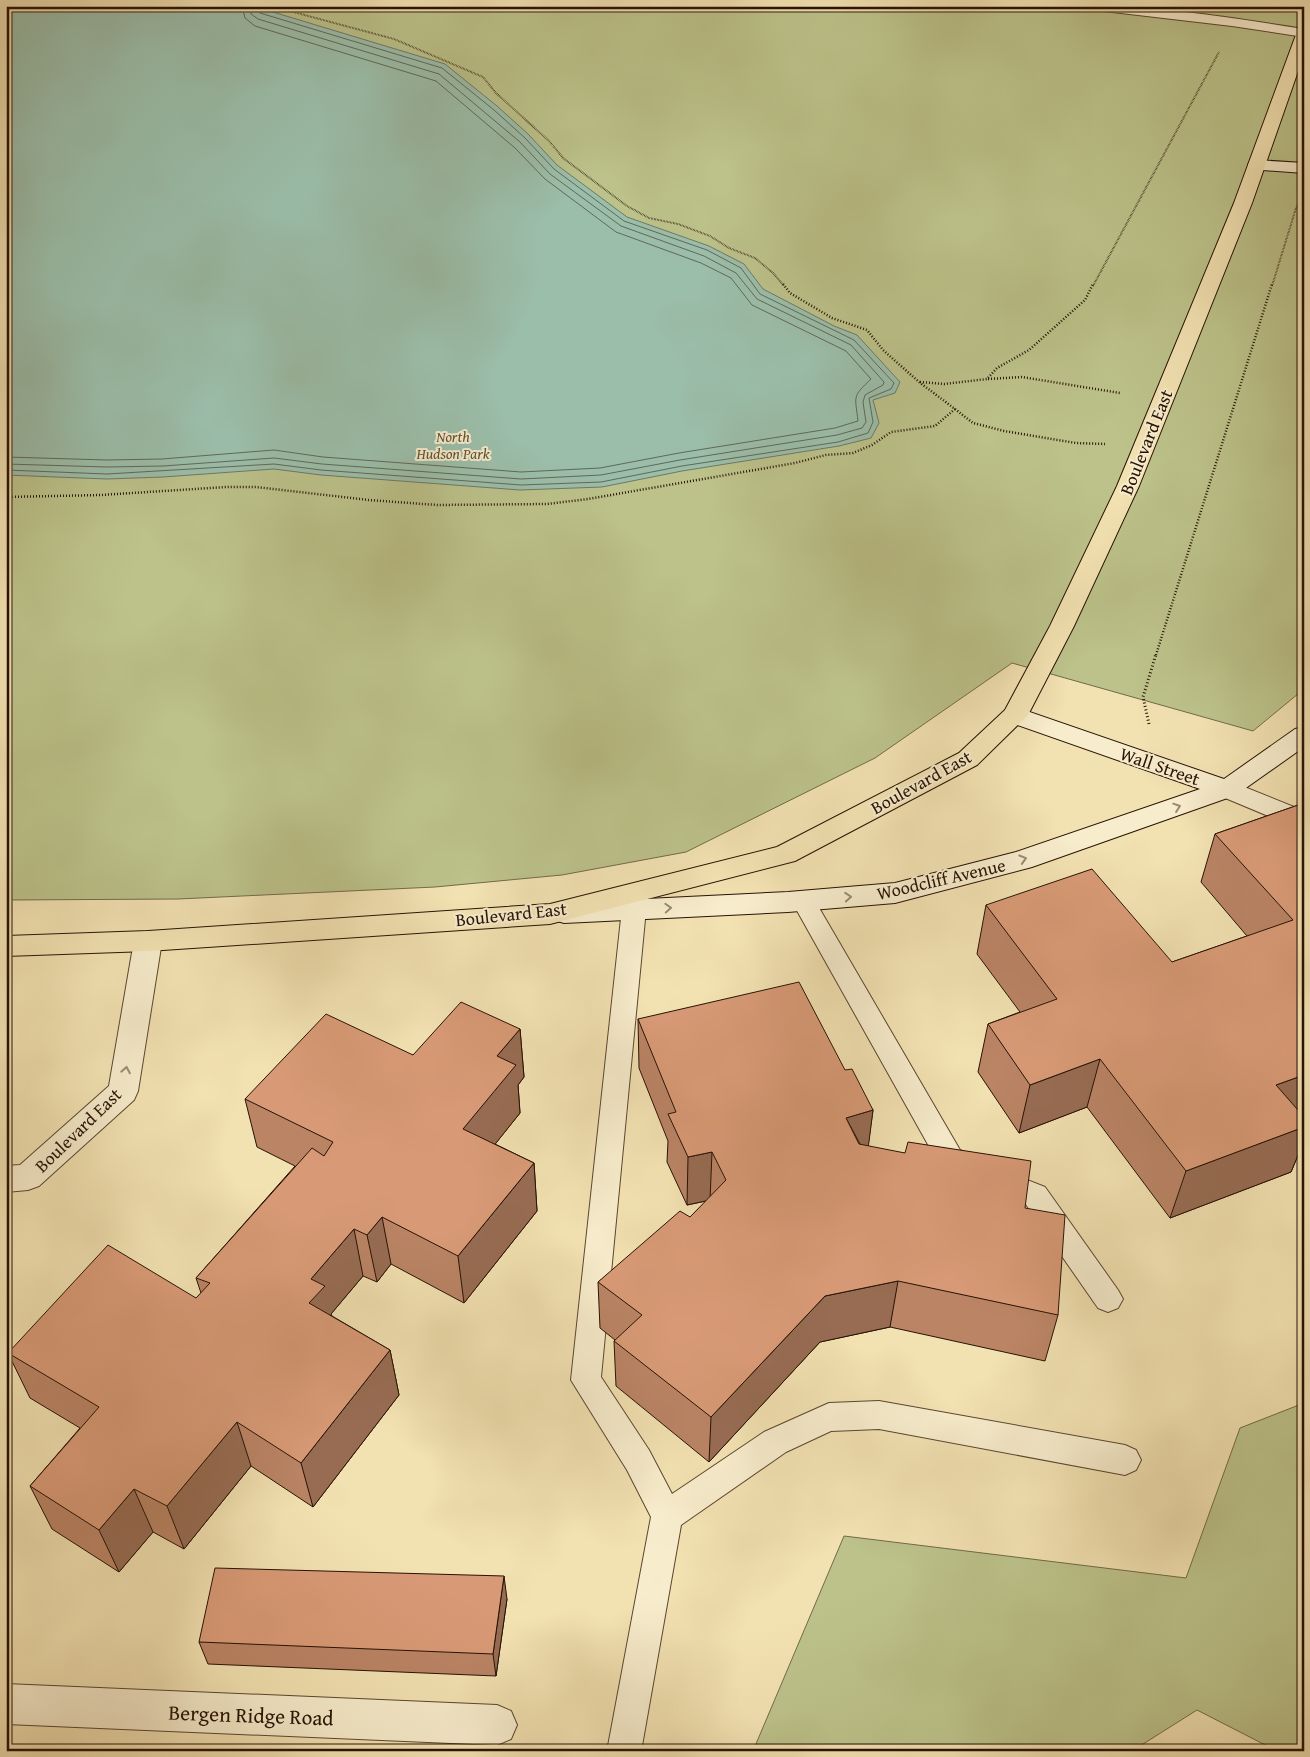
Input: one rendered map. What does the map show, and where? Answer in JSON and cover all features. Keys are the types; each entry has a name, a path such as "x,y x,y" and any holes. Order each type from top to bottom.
{"main road":[{"name":"Boulevard East","path":"6,946 148,942 550,914 785,854 968,759 1015,715 1062,626 1128,486 1256,166 1304,33"},
{"path":"1256,166 1304,168"},
{"name":"Wall Street","path":"1015,715 1227,789 1304,822"},
{"name":"Woodcliff Avenue","path":"550,914 894,893 1022,860 1227,789 1304,735"},
{"name":"Boulevard East","path":"6,1179 28,1177 123,1091 148,942"},
{"name":"Bergen Ridge Road","path":"6,1704 497,1726"}],"lane":[{"path":"1095,6 1232,22 1304,33"},
{"path":"803,900 950,1158 1035,1195 1108,1299"},
{"path":"625,1746 667,1516 638,1460 586,1380 634,909"},
{"path":"667,1516 775,1442 829,1417 879,1415 1125,1460"}],"path":[{"path":"271,6 394,39 483,77 509,105 550,142 563,158 627,206 649,218 678,224 710,236 729,248 755,258 773,273 790,293 832,318 867,330 883,350 919,382 973,423 1076,443 1108,444"},
{"path":"987,379 997,368 1029,350 1086,300 1220,49 1232,22"},
{"path":"1149,724 1143,697 1296,208 1304,196"},
{"path":"919,382 944,384 1022,377 1120,393"},
{"path":"6,497 101,495 226,487 256,487 370,500 437,505 547,504 588,499 826,456 853,453 872,446 891,432 935,426 955,409"}],"green space":[{"name":"North Hudson Park","path":"6,6 1304,6 1304,689 1253,731 1012,663 875,758 686,852 562,875 435,887 178,899 6,900"},
{"path":"1304,1403 1304,1751 1277,1751 1197,1710 1132,1751 753,1751 844,1536 1186,1578 1240,1428"}],"water":[{"path":"6,6 253,6 445,64 497,106 528,134 557,165 627,217 709,246 744,264 763,289 834,326 857,335 900,382 895,393 873,400 879,423 871,438 839,446 682,471 602,487 520,490 321,475 274,469 107,479 6,475"}],"building":[{"path":"1304,803 1304,1075 1276,1085 1304,1117 1304,1127 1186,1171 1100,1059 1030,1085 988,1024 1057,999 986,905 1092,869 1172,962 1293,920 1215,834"},
{"path":"799,982 845,1070 852,1069 873,1110 846,1118 859,1144 905,1153 908,1142 1031,1161 1025,1208 1065,1215 1058,1315 898,1281 825,1296 711,1417 614,1341 642,1315 598,1282 680,1211 690,1217 726,1180 712,1152 688,1157 668,1114 676,1112 638,1019"},
{"path":"461,1002 520,1029 497,1056 516,1065 463,1129 534,1163 458,1256 382,1217 367,1235 354,1229 311,1279 325,1286 309,1303 390,1350 301,1463 237,1422 167,1506 134,1489 99,1530 30,1486 99,1407 8,1353 108,1245 196,1298 210,1283 196,1278 312,1148 324,1156 333,1142 245,1099 326,1014 413,1055"},
{"path":"215,1568 504,1576 493,1654 199,1642"}]}
